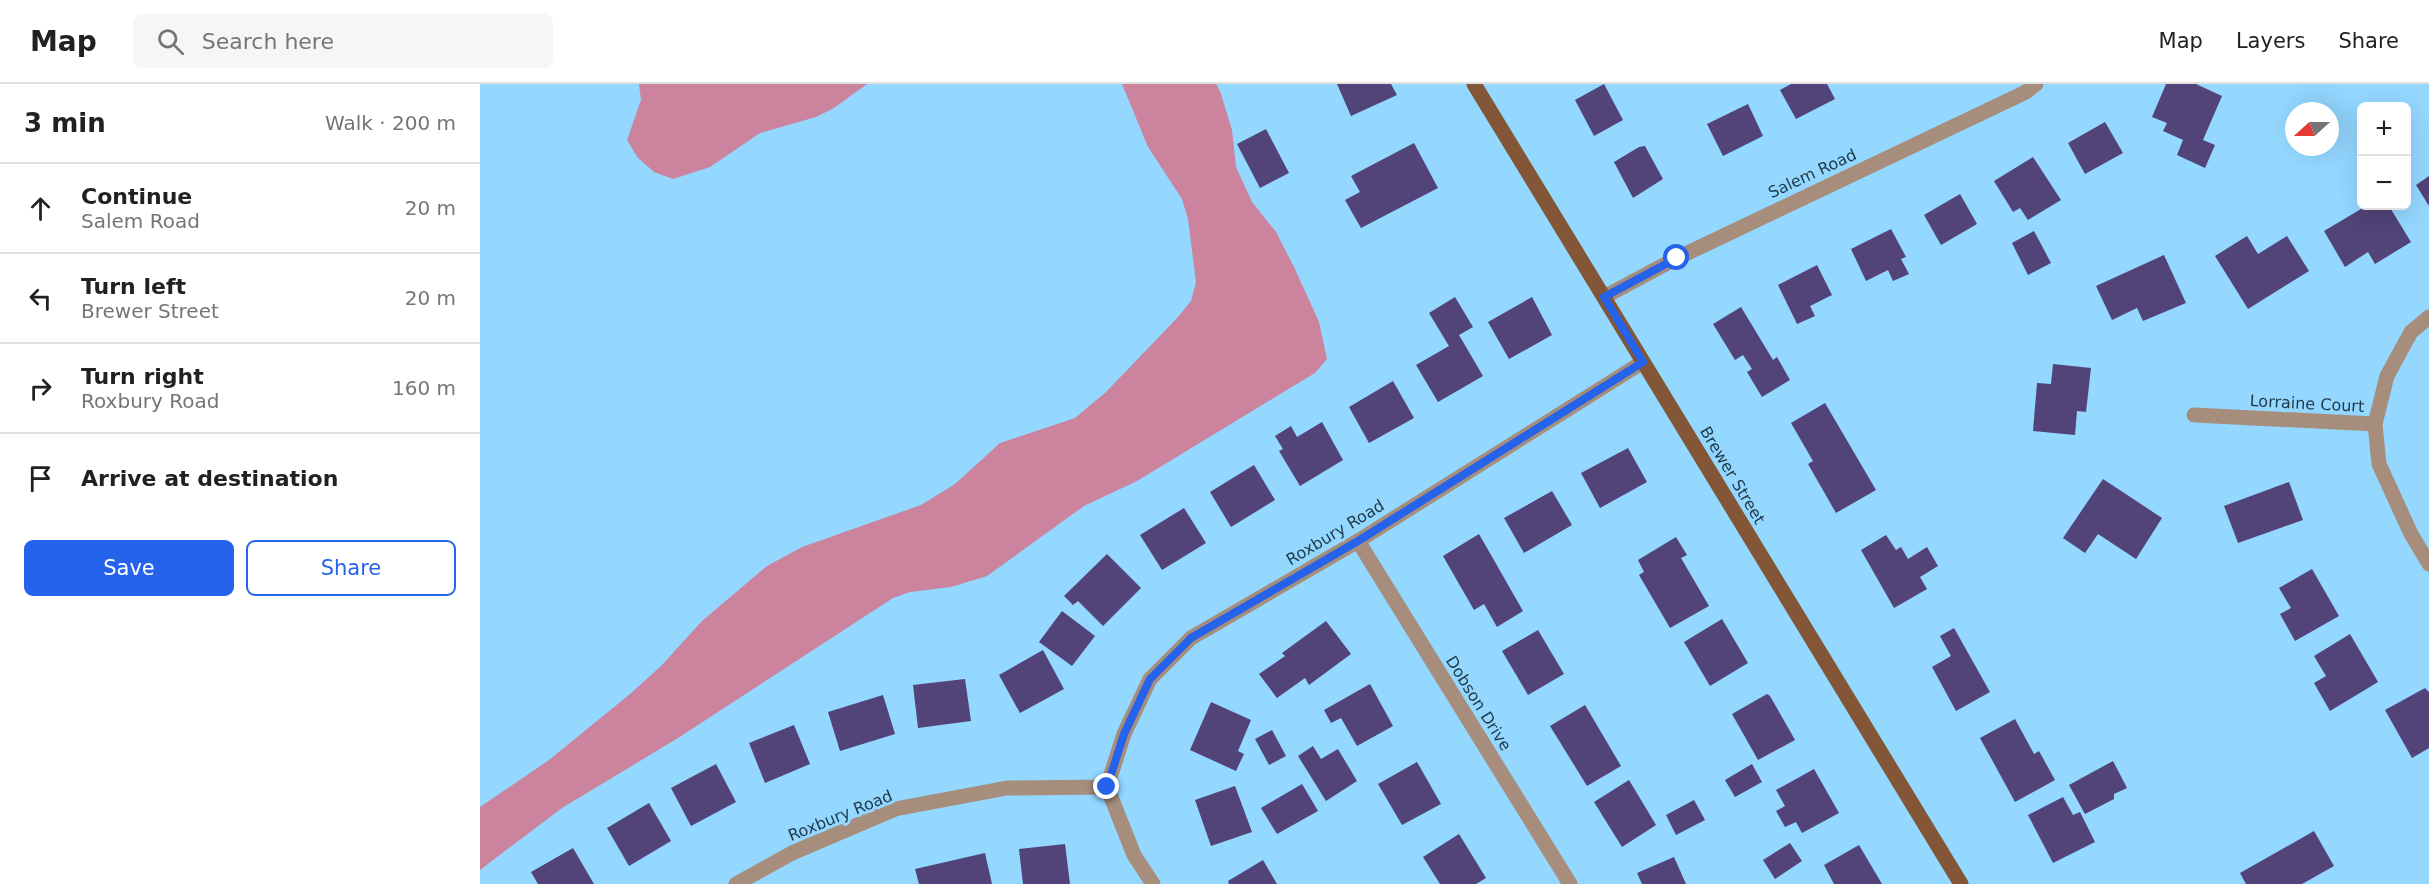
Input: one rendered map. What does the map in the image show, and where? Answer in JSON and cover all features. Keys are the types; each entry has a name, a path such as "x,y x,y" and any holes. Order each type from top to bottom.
{"main road":[{"name":"Brewer Street","path":"1474,84 1961,884"}],"street":[{"name":"Salem Road","path":"1604,297 1677,258 2026,92 2036,84"},
{"path":"2375,424 2387,376 2411,332 2429,317"},
{"name":"Roxbury Road","path":"735,884 792,853 896,809 1007,788 1107,787 1124,734 1150,679 1191,638 1358,541 1643,362"},
{"name":"Lorraine Court","path":"2194,415 2375,424 2379,464 2410,534 2429,564"},
{"name":"Dobson Drive","path":"1358,541 1570,884"},
{"path":"1107,787 1134,855 1153,884"}],"shaded area":[{"path":"639,84 867,84 834,108 816,117 760,133 710,167 673,179 654,172 638,158 627,140 641,100"},
{"path":"1122,84 1216,84 1232,130 1236,167 1252,202 1276,232 1294,267 1319,322 1327,359 1315,373 1137,481 1084,506 987,576 951,587 910,592 893,598 678,738 562,808 480,870 480,807 549,760 630,694 661,666 702,621 767,566 802,547 921,505 955,484 1000,443 1075,418 1106,392 1178,317 1191,301 1196,282 1188,219 1182,199 1148,147"}],"building":[{"path":"1337,84 1391,84 1397,95 1351,116"},
{"path":"1604,84 1623,120 1594,136 1575,100"},
{"path":"1791,84 1827,84 1835,99 1796,119 1780,90"},
{"path":"2166,84 2196,84 2222,96 2203,140 2215,145 2205,168 2177,155 2183,140 2163,131 2167,123 2152,117"},
{"path":"1748,104 1763,136 1723,156 1707,124"},
{"path":"2105,122 2123,153 2085,174 2068,143"},
{"path":"1266,129 1289,173 1260,188 1237,144"},
{"path":"1414,143 1438,188 1361,228 1345,200 1360,192 1351,176"},
{"path":"1645,146 1663,179 1633,198 1614,162 1639,147"},
{"path":"2033,157 2061,200 2028,220 2020,208 2013,212 1994,181"},
{"path":"2429,176 2429,206 2416,185"},
{"path":"1960,194 1977,224 1941,245 1924,215"},
{"path":"2359,210 2391,210 2411,242 2375,264 2368,252 2345,267 2324,231"},
{"path":"1891,229 1906,257 1901,259 1909,274 1893,281 1888,270 1866,281 1851,249"},
{"path":"2034,231 2051,263 2028,275 2012,243"},
{"path":"2247,236 2258,254 2287,236 2309,271 2248,309 2215,256"},
{"path":"2164,255 2186,303 2143,321 2137,308 2112,320 2096,286"},
{"path":"1817,265 1832,295 1810,306 1815,316 1797,324 1778,285"},
{"path":"1455,297 1473,327 1459,335 1483,376 1438,402 1416,365 1449,346 1429,313"},
{"path":"1532,297 1552,335 1509,359 1488,322"},
{"path":"1741,307 1773,360 1777,357 1790,380 1762,397 1747,372 1752,369 1743,355 1735,360 1713,324"},
{"path":"2053,364 2091,368 2086,412 2077,411 2075,435 2033,431 2037,383 2051,384"},
{"path":"1393,381 1414,418 1369,443 1349,407"},
{"path":"1825,403 1876,490 1836,513 1808,464 1813,461 1791,423"},
{"path":"1322,422 1343,460 1300,486 1279,451 1283,449 1275,436 1291,426 1297,437"},
{"path":"1628,448 1647,482 1600,508 1581,473"},
{"path":"1254,465 1275,500 1231,527 1210,492"},
{"path":"2103,479 2162,518 2136,559 2098,534 2085,553 2063,538"},
{"path":"2289,482 2303,520 2238,543 2224,506"},
{"path":"1552,491 1572,525 1524,553 1504,518"},
{"path":"1184,508 1206,543 1162,570 1140,535"},
{"path":"1479,534 1523,611 1497,627 1484,604 1474,610 1443,556"},
{"path":"1886,535 1896,550 1901,547 1908,559 1927,547 1938,566 1920,577 1927,589 1894,608 1861,550"},
{"path":"1676,537 1687,555 1681,558 1709,606 1670,628 1639,575 1644,572 1638,560"},
{"path":"1107,554 1141,588 1103,626 1078,601 1073,605 1064,596"},
{"path":"2312,569 2339,616 2295,641 2280,614 2291,608 2279,588"},
{"path":"1062,611 1095,636 1072,666 1039,642"},
{"path":"1722,619 1748,663 1710,686 1684,642"},
{"path":"1326,621 1351,654 1309,685 1305,678 1277,698 1259,674 1285,656 1282,653"},
{"path":"1954,628 1990,692 1956,711 1932,667 1951,656 1940,636"},
{"path":"1538,630 1564,674 1528,695 1502,651"},
{"path":"2350,634 2378,682 2330,711 2314,683 2326,676 2314,656"},
{"path":"1043,650 1064,689 1020,713 999,675"},
{"path":"965,679 971,721 918,728 913,685"},
{"path":"1370,684 1393,726 1357,746 1341,718 1331,723 1324,710"},
{"path":"2425,688 2429,692 2429,748 2412,758 2385,710"},
{"path":"1767,694 1795,740 1758,760 1732,714"},
{"path":"883,695 895,734 840,751 828,712"},
{"path":"1211,702 1251,720 1238,751 1244,754 1236,771 1190,750"},
{"path":"1585,705 1621,766 1587,786 1550,726"},
{"path":"2015,719 2034,754 2039,751 2055,780 2015,802 1980,738"},
{"path":"794,725 810,764 765,783 749,743"},
{"path":"1272,730 1286,756 1269,765 1255,739"},
{"path":"1313,746 1321,759 1338,749 1357,781 1326,801 1298,756"},
{"path":"2113,761 2127,788 2114,794 2114,799 2085,814 2069,785"},
{"path":"1417,762 1441,804 1402,825 1378,784"},
{"path":"716,764 736,802 691,826 671,788"},
{"path":"1752,764 1762,782 1735,797 1725,780"},
{"path":"1814,769 1839,813 1802,833 1796,822 1785,827 1776,811 1785,806 1776,790"},
{"path":"1629,780 1656,825 1622,847 1594,802"},
{"path":"1302,784 1318,811 1277,834 1261,808"},
{"path":"1235,786 1252,832 1211,846 1195,800"},
{"path":"2063,797 2073,815 2080,812 2095,842 2053,863 2028,815"},
{"path":"1694,800 1705,820 1676,835 1666,815"},
{"path":"649,803 671,841 629,866 607,828"},
{"path":"2314,831 2334,866 2302,884 2246,884 2240,873"},
{"path":"1459,834 1486,878 1476,884 1440,884 1423,857"},
{"path":"1790,843 1802,861 1775,879 1763,860"},
{"path":"1065,844 1070,884 1023,884 1019,849"},
{"path":"1859,845 1882,884 1834,884 1824,865"},
{"path":"573,848 594,884 538,884 531,872"},
{"path":"985,853 992,884 919,884 915,869"},
{"path":"1674,857 1686,884 1642,884 1637,873"},
{"path":"1263,860 1277,884 1229,884 1228,881"}],"route":[{"path":"1107,787 1124,734 1150,679 1191,638 1358,541 1643,362 1604,297 1677,258"}]}
